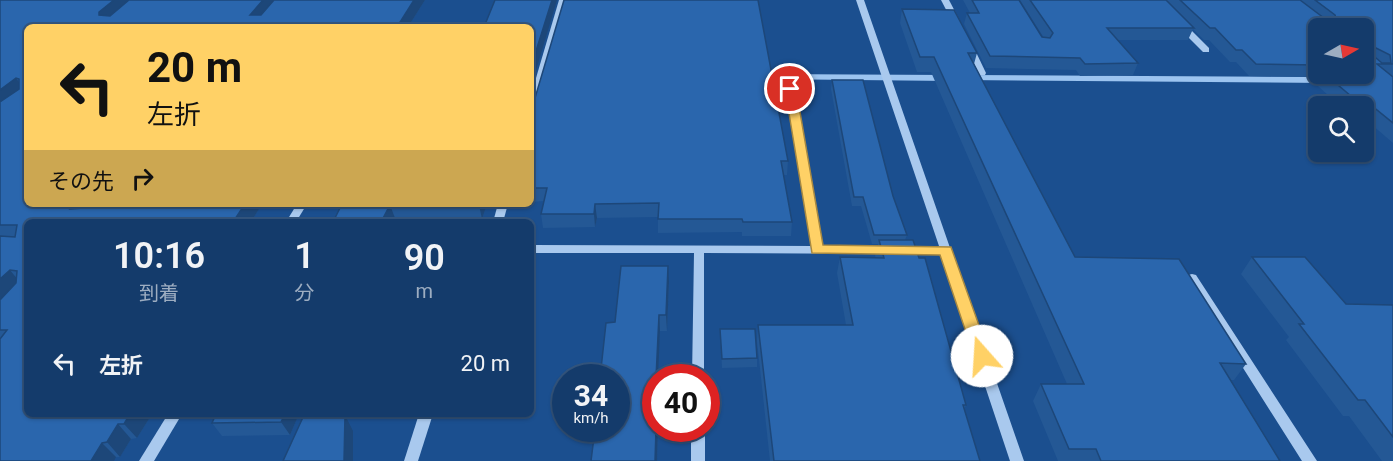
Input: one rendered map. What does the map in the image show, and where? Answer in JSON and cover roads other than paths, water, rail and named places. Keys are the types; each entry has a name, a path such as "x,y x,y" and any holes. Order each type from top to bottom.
{"street":[{"path":"534,100 563,0"},
{"path":"860,0 1017,461"},
{"path":"945,0 961,31"},
{"path":"1173,17 1206,50"},
{"path":"966,42 982,73"},
{"path":"790,89 817,250"},
{"path":"534,249 946,250"},
{"path":"698,364 699,249"},
{"path":"1192,278 1310,461"},
{"path":"146,461 173,417"},
{"path":"411,461 425,417"},
{"path":"698,442 698,461"}],"waterway":[{"path":"757,77 950,78"},
{"path":"967,78 1308,80"}]}
